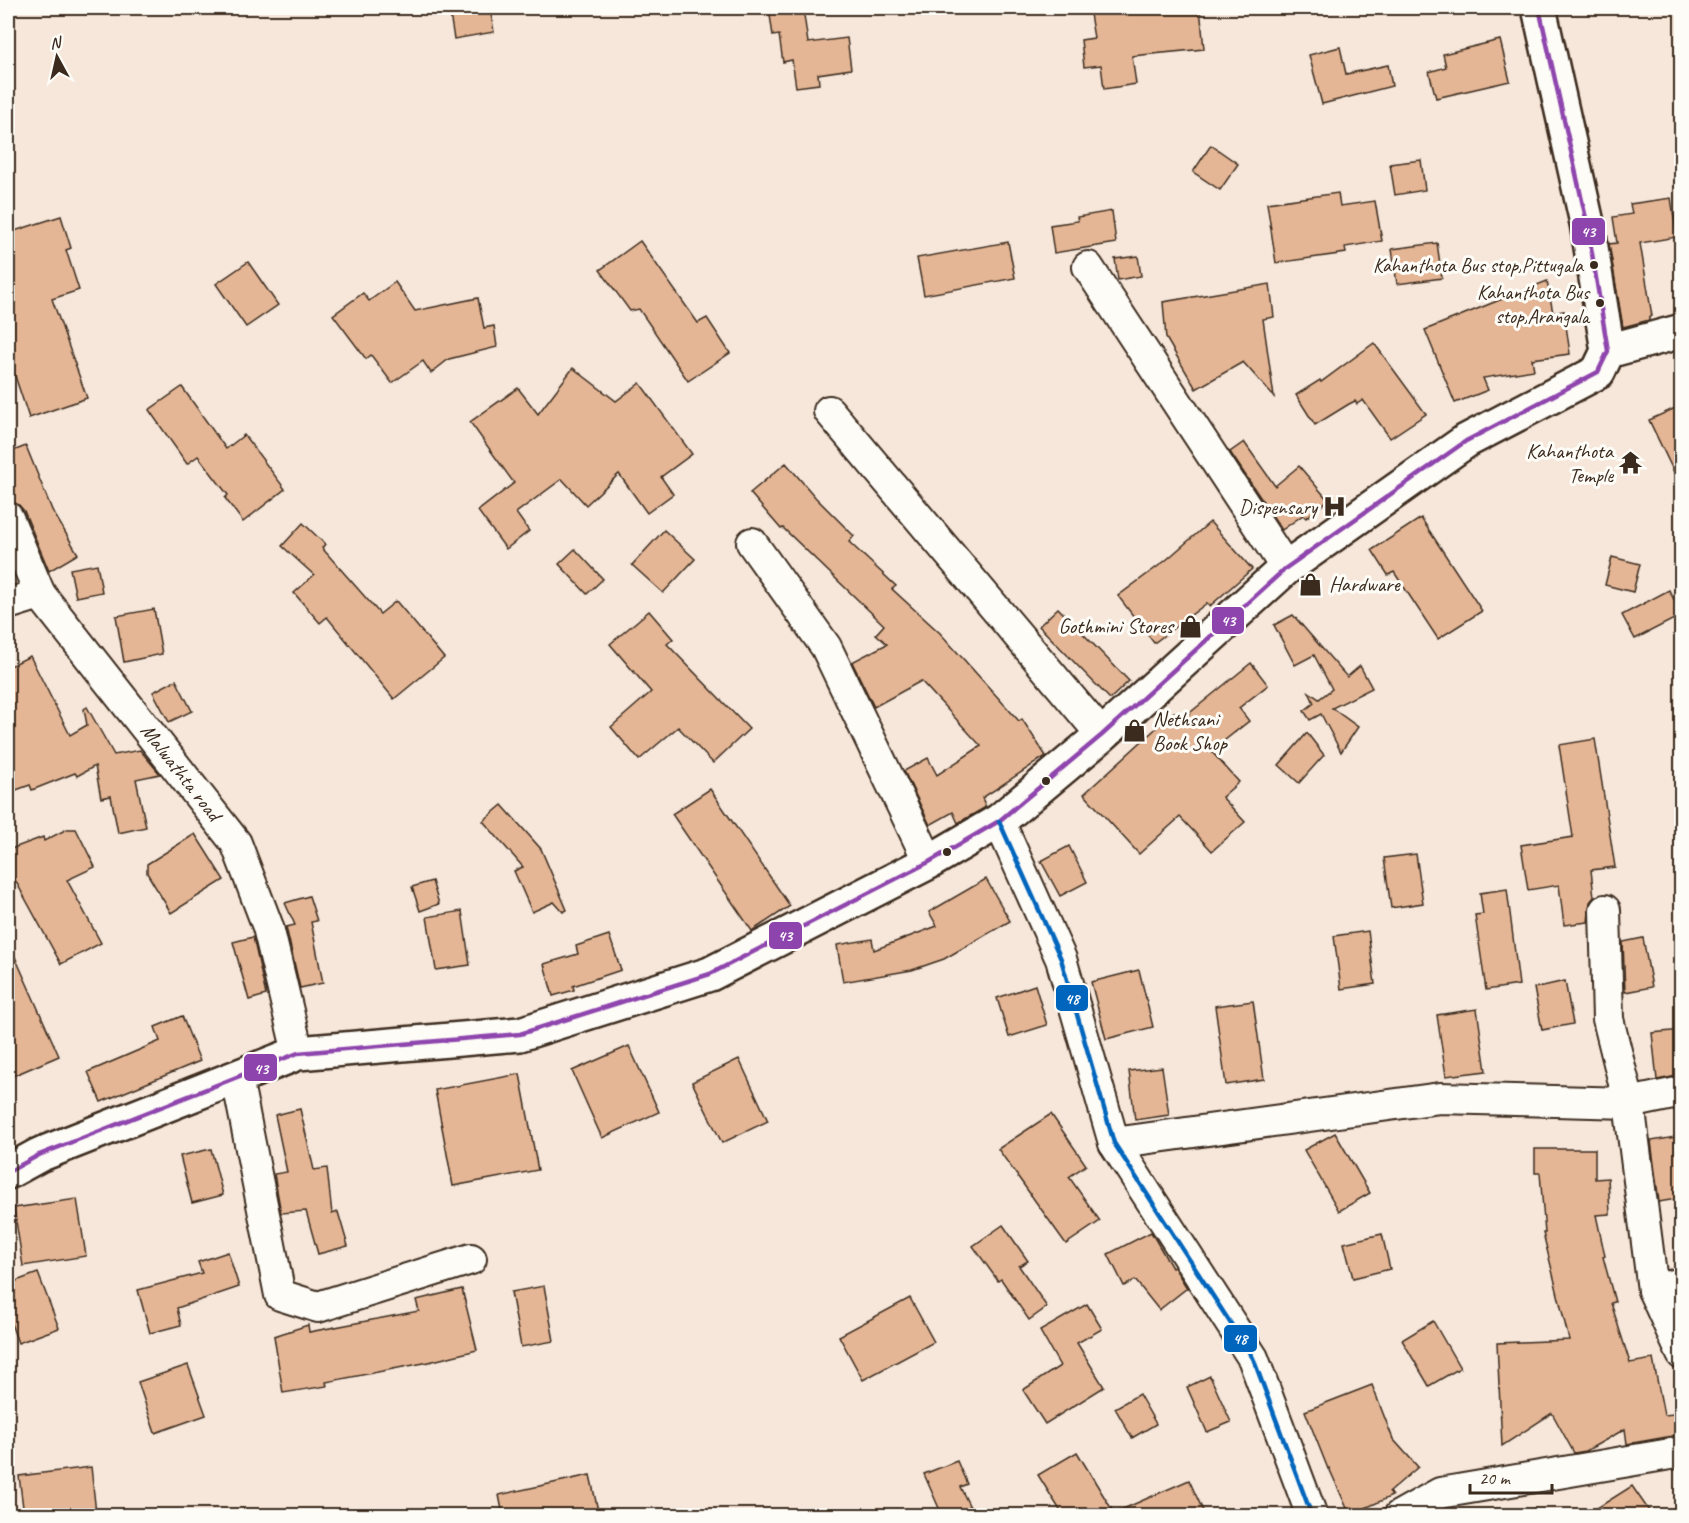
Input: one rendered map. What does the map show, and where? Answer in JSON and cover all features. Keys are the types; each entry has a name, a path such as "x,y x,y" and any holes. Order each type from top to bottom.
{"main road":[{"path":"8,1172 39,1155 298,1053 520,1034 710,974 930,862 999,821 1102,735 1286,568 1466,441 1598,372 1608,351 1587,223 1539,8"},
{"path":"1608,351 1682,331"}],"street":[{"path":"1088,267 1286,568"},
{"path":"829,411 1102,735"},
{"name":"Malwathta road","path":"8,518 40,594 236,843 268,927 298,1053"},
{"path":"752,543 826,647 930,862"},
{"path":"8,604 40,594"},
{"path":"999,821 1061,959 1114,1143 1253,1358 1312,1515"},
{"path":"1605,910 1608,1019 1629,1103 1682,1354"},
{"path":"237,1078 280,1295 318,1307 471,1259"},
{"path":"1114,1143 1440,1098 1629,1103 1682,1092"},
{"path":"1399,1515 1440,1493 1682,1452"}],"building":[{"path":"449,8 490,8 494,32 454,39"},
{"path":"769,8 803,8 808,43 847,38 851,69 818,74 819,84 796,87 792,60 783,62 779,35 773,36"},
{"path":"1089,8 1119,8 1120,13 1200,8 1204,49 1132,56 1136,84 1104,89 1101,65 1084,67 1081,40 1094,38"},
{"path":"1500,40 1510,81 1436,98 1429,72 1446,67 1443,54"},
{"path":"1340,47 1346,74 1388,65 1392,86 1322,104 1309,55"},
{"path":"1211,145 1238,164 1220,190 1193,172"},
{"path":"1421,160 1425,190 1395,195 1390,164"},
{"path":"1338,193 1340,206 1375,201 1382,241 1345,247 1346,253 1276,263 1267,203"},
{"path":"1671,198 1677,237 1640,243 1652,316 1649,320 1623,327 1609,244 1617,243 1613,217 1632,214 1630,204"},
{"path":"1112,211 1116,243 1054,253 1050,225 1078,221 1077,217"},
{"path":"61,216 71,248 66,250 79,290 52,299 87,398 29,418 8,355 8,233"},
{"path":"640,241 698,323 707,318 730,353 688,381 639,309 630,311 600,270"},
{"path":"1008,242 1015,278 924,295 917,258"},
{"path":"1437,243 1442,278 1397,284 1392,249"},
{"path":"1138,256 1141,276 1118,280 1115,259"},
{"path":"248,262 278,305 246,327 216,284"},
{"path":"1547,281 1553,313 1564,311 1570,354 1532,359 1534,370 1483,378 1488,390 1455,403 1425,330"},
{"path":"395,282 415,311 478,298 484,328 494,326 497,347 449,359 431,373 423,361 392,383 371,355 366,359 333,315 363,293 369,301"},
{"path":"1270,284 1274,317 1263,319 1274,397 1243,362 1196,389 1166,338 1163,302"},
{"path":"1374,343 1426,414 1390,438 1363,400 1357,404 1355,401 1349,404 1315,425 1296,395 1320,380 1321,382"},
{"path":"573,368 616,401 640,383 692,454 661,477 673,494 647,513 619,474 586,505 562,479 516,513 529,531 506,549 478,511 514,483 470,422 518,388 538,414"},
{"path":"182,387 226,449 244,435 285,489 243,522 225,498 228,495 198,456 187,464 149,410"},
{"path":"1682,405 1682,489 1649,420"},
{"path":"1244,442 1275,486 1299,466 1328,500 1306,518 1303,515 1282,530 1230,452"},
{"path":"26,446 52,510 78,554 49,571 24,511 11,501 8,492 8,453"},
{"path":"786,463 816,498 854,536 849,542 896,586 892,589 940,633 1019,721 1022,719 1046,756 982,798 986,807 958,823 953,812 930,825 904,771 928,758 937,775 981,746 921,681 874,707 852,662 887,644 876,634 884,625 783,528 781,529 750,493"},
{"path":"1421,518 1482,611 1438,639 1394,572 1388,575 1372,550"},
{"path":"1210,522 1252,569 1210,606 1207,603 1154,643 1118,596 1165,561"},
{"path":"303,523 325,544 322,548 380,614 396,601 444,658 394,699 327,617 320,623 294,593 314,575 282,546"},
{"path":"664,530 695,559 663,593 632,565"},
{"path":"575,549 603,579 587,594 559,564"},
{"path":"1612,557 1640,564 1633,592 1605,585"},
{"path":"97,564 102,592 76,597 70,569"},
{"path":"1669,590 1682,615 1635,639 1622,615"},
{"path":"1058,608 1129,681 1110,699 1039,626"},
{"path":"154,609 162,654 124,662 116,616"},
{"path":"649,611 673,639 667,644 749,729 713,763 678,727 639,760 611,727 651,692 610,644"},
{"path":"1293,615 1347,677 1360,666 1372,688 1332,708 1358,727 1341,752 1321,714 1310,720 1304,711 1314,703 1309,692 1319,699 1332,689 1314,655 1295,665 1274,625"},
{"path":"30,656 70,735 87,725 84,709 87,707 114,755 140,750 160,774 136,779 146,827 118,833 111,796 101,798 95,766 77,776 75,773 32,790 30,785 8,793 8,667"},
{"path":"1251,663 1268,685 1239,708 1249,721 1211,751 1239,782 1222,797 1245,822 1212,851 1180,817 1139,854 1084,794 1174,712 1181,720"},
{"path":"176,680 192,711 169,722 153,692"},
{"path":"1307,733 1324,755 1299,783 1279,765"},
{"path":"1595,739 1615,867 1591,870 1594,897 1590,902 1588,922 1564,925 1559,885 1528,890 1521,845 1573,837 1559,745"},
{"path":"710,789 790,906 752,931 672,814"},
{"path":"502,805 541,849 567,910 563,912 554,902 532,912 514,871 523,867 483,821"},
{"path":"67,829 76,829 95,867 67,880 101,943 61,964 8,867 8,850 43,837 44,841"},
{"path":"195,834 224,880 171,913 147,873 147,864"},
{"path":"1069,846 1087,882 1060,896 1041,861"},
{"path":"1416,854 1423,903 1391,908 1384,858"},
{"path":"986,879 1010,921 944,959 912,970 843,982 837,945 872,939 874,950 937,926 929,912"},
{"path":"432,881 439,904 420,911 412,887"},
{"path":"1507,889 1519,985 1486,990 1475,915 1483,914 1480,893"},
{"path":"309,896 317,921 311,922 323,983 300,988 286,927 295,925 285,903"},
{"path":"462,911 470,965 436,970 427,917"},
{"path":"1368,931 1375,984 1341,989 1334,936"},
{"path":"609,935 621,970 573,986 574,990 553,996 544,964 578,954 576,946"},
{"path":"253,937 266,995 249,1000 233,942"},
{"path":"1643,938 1652,987 1625,992 1623,942"},
{"path":"8,941 59,1056 8,1078"},
{"path":"1139,970 1153,1027 1106,1039 1091,982"},
{"path":"1565,981 1573,1024 1542,1030 1534,988"},
{"path":"1035,985 1047,1025 1009,1037 997,998"},
{"path":"1253,1001 1264,1079 1226,1085 1215,1006"},
{"path":"1477,1009 1486,1071 1446,1076 1437,1015"},
{"path":"182,1016 200,1061 101,1102 88,1072 160,1041 155,1027"},
{"path":"1682,1030 1682,1075 1657,1080 1652,1033"},
{"path":"629,1046 659,1112 602,1138 572,1071"},
{"path":"739,1059 768,1121 722,1143 692,1082"},
{"path":"1162,1067 1169,1115 1135,1120 1129,1071"},
{"path":"520,1074 538,1170 453,1186 435,1090"},
{"path":"300,1109 314,1170 327,1168 332,1214 338,1212 348,1246 318,1254 306,1211 281,1213 274,1174 287,1172 275,1115"},
{"path":"1051,1114 1086,1165 1069,1177 1100,1221 1066,1244 998,1149"},
{"path":"1335,1133 1370,1193 1339,1211 1304,1150"},
{"path":"1682,1136 1682,1198 1659,1202 1651,1141"},
{"path":"211,1149 223,1195 192,1203 180,1156"},
{"path":"1535,1149 1595,1149 1595,1179 1608,1178 1610,1214 1596,1215 1605,1256 1603,1257 1615,1302 1611,1303 1630,1363 1653,1359 1664,1415 1674,1414 1678,1435 1627,1444 1625,1429 1586,1451 1574,1453 1552,1413 1502,1446 1497,1343 1569,1340 1543,1233 1545,1233 1540,1173 1535,1173"},
{"path":"77,1199 86,1256 23,1266 14,1208"},
{"path":"1003,1225 1028,1261 1019,1266 1047,1307 1029,1320 1001,1279 998,1281 973,1246"},
{"path":"1151,1232 1172,1268 1174,1267 1187,1288 1159,1310 1135,1280 1124,1286 1108,1254"},
{"path":"1382,1234 1390,1269 1353,1278 1344,1243"},
{"path":"228,1252 239,1287 177,1308 181,1325 150,1333 138,1290 202,1273 198,1262"},
{"path":"38,1273 59,1328 18,1343 8,1315 8,1284"},
{"path":"544,1286 554,1341 521,1347 511,1292"},
{"path":"462,1289 477,1350 326,1382 327,1386 283,1393 274,1336 308,1325 309,1332 419,1311 416,1300"},
{"path":"910,1298 934,1342 863,1380 839,1336"},
{"path":"1087,1304 1102,1329 1077,1343 1104,1387 1045,1424 1023,1390 1060,1366 1040,1331"},
{"path":"1433,1321 1460,1368 1429,1386 1402,1340"},
{"path":"188,1365 206,1415 155,1433 138,1382"},
{"path":"1210,1376 1231,1422 1207,1432 1187,1387"},
{"path":"1372,1385 1393,1439 1418,1467 1389,1492 1392,1496 1350,1515 1328,1469 1305,1411"},
{"path":"1139,1394 1156,1424 1132,1438 1115,1408"},
{"path":"1077,1452 1114,1513 1189,1480 1205,1515 1063,1515 1038,1475"},
{"path":"957,1461 967,1484 960,1487 974,1515 942,1515 924,1474"},
{"path":"91,1467 96,1513 24,1515 19,1476"},
{"path":"590,1475 599,1515 503,1515 499,1495"},
{"path":"1632,1486 1652,1515 1586,1515"}],"transit line":[{"name":"43","path":"8,1172 39,1155 298,1053 520,1034 710,974 929,862 999,821 1102,735 1286,568 1466,441 1598,372 1608,351 1587,223 1539,8"},
{"name":"48","path":"999,821 1061,959 1114,1143 1253,1358 1312,1516"}],"place":[{"name":"Kahanthota Bus stop,Pittugala","path":"1594,265"},
{"name":"Kahanthota Bus stop,Arangala","path":"1600,303"},
{"name":"Kahanthota Temple","path":"1631,463"},
{"name":"Dispensary","path":"1335,507"},
{"name":"Hardware","path":"1311,584"},
{"name":"Gothmini Stores","path":"1191,626"},
{"name":"Nethsani Book Shop","path":"1135,731"}]}
